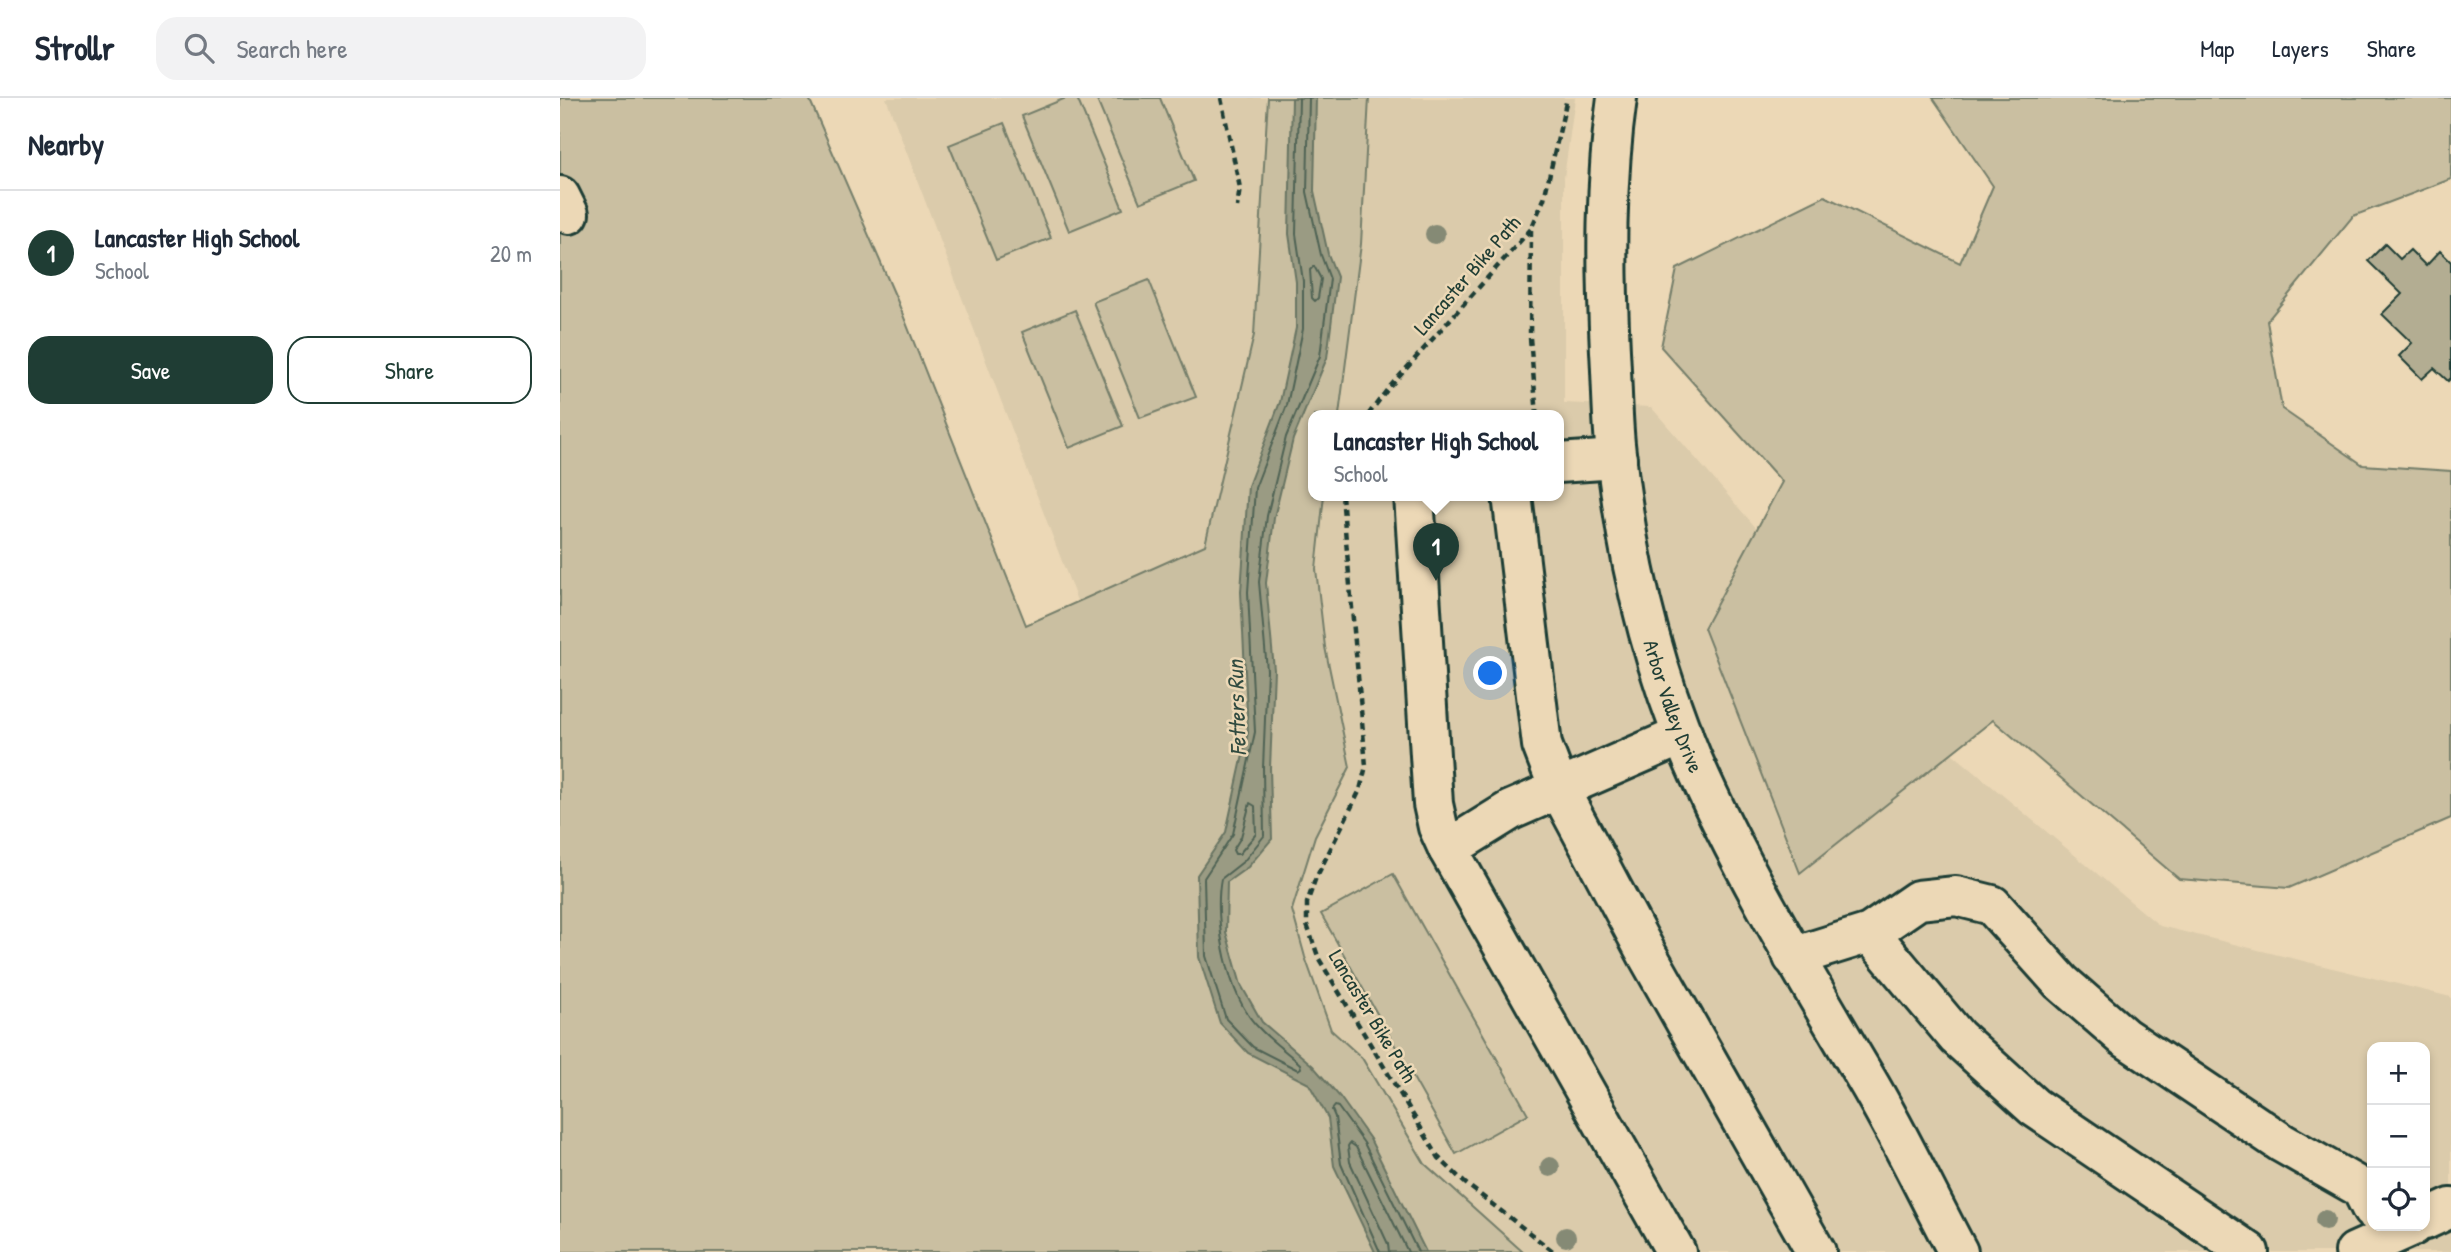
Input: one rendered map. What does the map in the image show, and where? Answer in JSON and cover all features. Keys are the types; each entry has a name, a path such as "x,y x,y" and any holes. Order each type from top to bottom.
{"lane":[{"name":"Arbor Valley Drive","path":"1617,98 1608,190 1607,287 1617,459 1630,550 1662,675 1723,827 1793,957 1866,1078 1958,1252"},
{"path":"1564,463 1617,459"},
{"path":"1413,501 1433,804 1438,827 1676,1252"},
{"path":"1513,501 1542,745 1559,789 1648,956 1816,1252"},
{"path":"1448,849 1511,810 1684,735"},
{"path":"1793,957 1870,933 1918,900 1956,896 1992,905 2061,982 2124,1037 2282,1143 2361,1188 2367,1201"},
{"path":"1870,933 1957,1037 2035,1107 2249,1252"},
{"path":"2430,1218 2451,1208"}],"path":[{"path":"1221,98 1240,188 1237,208"},
{"name":"Lancaster Bike Path","path":"1372,410 1531,229 1544,200 1567,98"},
{"path":"1531,229 1530,338 1536,410"},
{"name":"Lancaster Bike Path","path":"1343,501 1366,766 1360,790 1315,880 1307,903 1307,925 1319,959 1440,1158 1465,1183 1554,1252"}],"shaded area":[{"path":"560,98 809,98 897,300 1026,625 1205,545 1254,335 1268,98 1369,98 1361,244 1340,410 1308,410 1308,501 1323,501 1316,569 1325,647 1350,767 1315,836 1292,910 1305,957 1331,1030 1362,1058 1425,1164 1523,1252 560,1252"},
{"path":"886,98 1575,98 1564,178 1564,403 1651,407 1953,754 2160,926 2451,997 2451,1252 1392,1252 1169,843"},
{"path":"1066,98 1077,98 1123,209 1069,231 1022,116"},
{"path":"1096,98 1160,98 1194,181 1140,203"},
{"path":"1933,98 2451,98 2451,179 2353,216 2267,321 2282,409 2363,465 2451,471 2451,818 2289,888 2179,879 1993,720 1800,873 1704,628 1782,482 1661,347 1677,269 1825,196 1960,263 1993,186"},
{"path":"1004,123 1051,238 996,260 949,145"},
{"path":"1149,280 1196,397 1140,418 1093,302"},
{"path":"1075,310 1123,426 1069,448 1022,332"},
{"path":"1393,874 1528,1114 1456,1154 1321,914"}],"water":[{"path":"1292,98 1316,98 1314,191 1328,254 1337,277 1327,358 1293,439 1274,518 1266,583 1274,670 1270,768 1272,839 1248,867 1227,882 1226,932 1241,985 1262,1022 1313,1066 1340,1097 1370,1139 1426,1252 1375,1252 1334,1166 1328,1118 1309,1084 1248,1053 1220,1023 1199,957 1197,875 1226,832 1248,732 1241,592 1248,486 1280,402 1296,328 1296,282 1289,234"}],"building":[{"path":"2385,244 2400,259 2410,250 2426,266 2440,251 2451,262 2451,378 2448,381 2434,368 2422,379 2399,356 2412,343 2382,314 2402,294 2368,261"}],"place":[{"name":"Lancaster High School","path":"1436,581"}],"water label":[{"name":"Fetters Run","path":"1236,708"}]}
